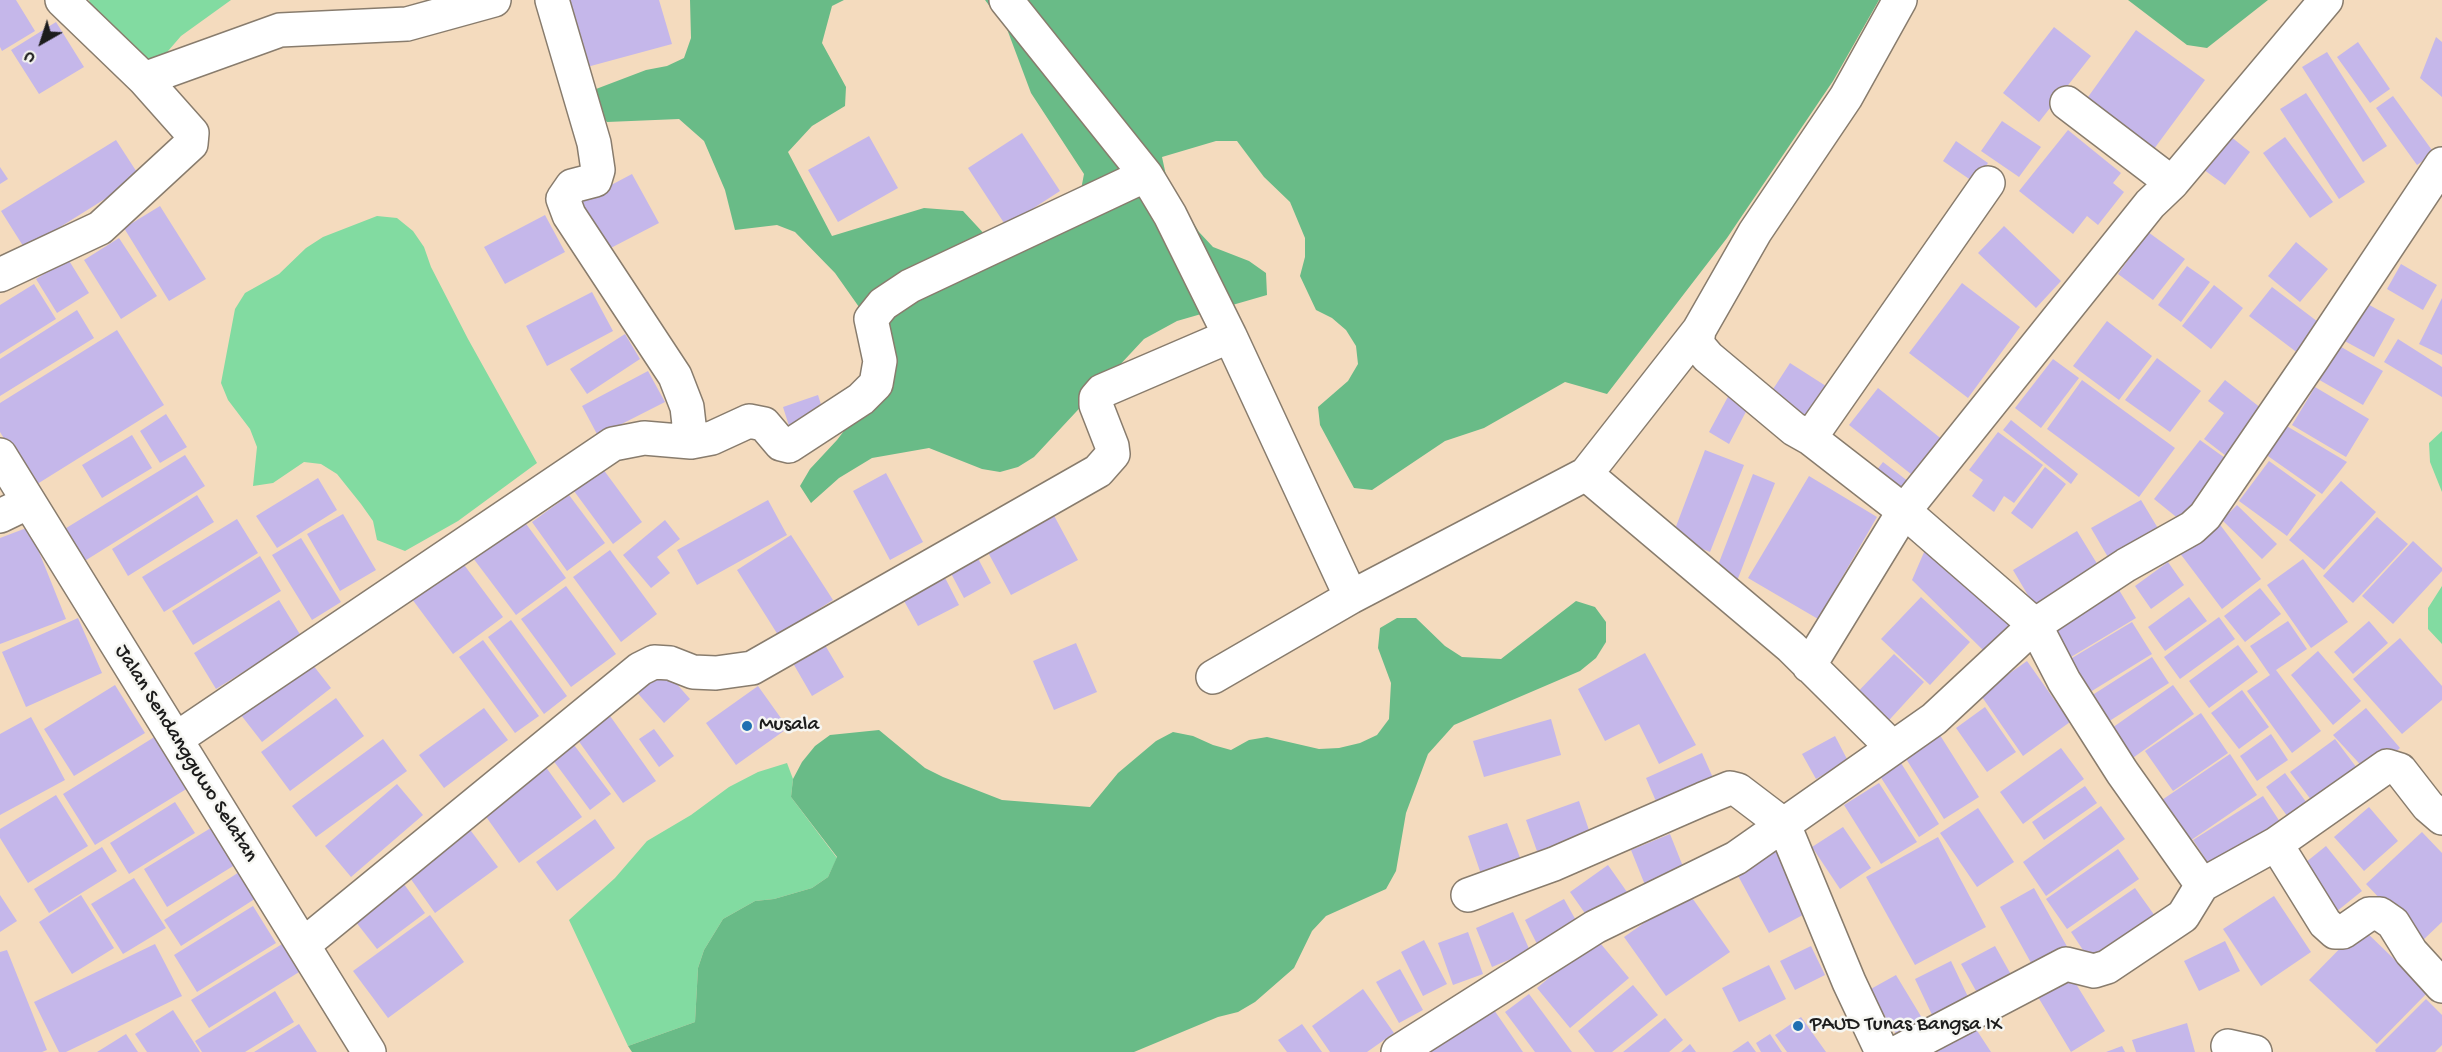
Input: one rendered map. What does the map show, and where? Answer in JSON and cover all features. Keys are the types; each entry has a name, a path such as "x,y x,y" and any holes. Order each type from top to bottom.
{"street":[{"path":"0,275 100,228 191,144 192,133 144,79 62,0"},
{"path":"144,79 280,30 407,24 494,0"},
{"path":"552,0 594,143 598,170 595,180 572,186 563,199 569,215 675,376 687,407 691,442"},
{"path":"1006,0 1146,175 1170,215 1230,336 1351,597"},
{"path":"1213,677 1351,597 1586,474 1699,330 1755,232 1846,97 1900,0"},
{"path":"1809,666 1904,511 2150,204 2172,183 2326,0"},
{"path":"2067,103 2172,183"},
{"path":"1398,1052 1595,927 1736,858 1934,718 2035,625 2126,565 2192,528 2205,516 2442,164"},
{"path":"176,739 613,444 644,438 691,442 712,438 749,421 764,424 781,444 789,446 861,399 876,384 880,361 871,319 883,304 910,286 1146,175"},
{"path":"1810,438 1988,183"},
{"path":"1699,330 1697,344 1707,357 1794,429 1810,438 1904,511 2035,625 2081,708 2202,885"},
{"path":"303,945 640,669 654,662 670,663 693,672 716,673 752,668 1098,471 1113,454 1096,405 1096,398 1102,391 1124,379 1230,336"},
{"name":"Jalan Sendangguwo Selatan","path":"0,455 14,509 176,739 369,1052"},
{"path":"1586,474 1775,633 1892,747"},
{"path":"1898,1052 2066,964 2074,963 2094,971 2107,967 2183,915 2202,885 2276,844 2387,766 2400,770 2428,806 2442,818"},
{"path":"1468,895 1554,864 1730,788 1746,794 1784,825 1849,982 1882,1052"},
{"path":"2276,844 2325,923 2335,932 2343,932 2369,914 2380,914 2393,923 2411,951 2442,986"}],"green space":[{"path":"89,0 231,0 181,36 156,65 102,44"},
{"path":"690,0 844,0 832,6 822,43 846,87 845,106 812,126 788,152 832,236 924,208 963,211 988,238 1076,216 1084,174 1031,93 1007,29 985,0 1879,0 1833,81 1727,238 1607,394 1565,382 1484,428 1445,441 1372,490 1354,488 1320,425 1318,407 1348,381 1358,364 1356,346 1346,330 1332,318 1316,310 1300,276 1305,257 1305,238 1290,202 1264,177 1237,141 1216,141 1162,157 1167,180 1199,232 1213,247 1249,261 1266,273 1267,295 1177,321 1144,339 1034,457 1018,467 1000,472 982,469 929,448 872,458 839,478 811,503 800,486 810,469 837,440 883,380 883,341 835,273 795,232 777,225 735,230 725,190 704,141 679,119 607,122 595,108 596,89 646,70 667,66 684,58 691,38"},
{"path":"2128,0 2268,0 2207,48 2187,45"},
{"path":"377,216 397,218 413,231 424,247 431,267 468,339 537,463 458,521 405,551 377,540 373,521 361,504 337,474 321,464 304,462 273,483 253,486 257,447 250,429 228,400 221,383 235,309 245,293 279,274 306,248 323,237"},
{"path":"2442,431 2442,492 2430,462 2429,443"},
{"path":"2442,586 2442,644 2428,629 2428,608"},
{"path":"1576,601 1595,607 1606,622 1606,642 1596,658 1580,671 1454,725 1428,754 1406,813 1396,871 1386,889 1326,916 1312,931 1294,968 1255,1002 1238,1012 1218,1017 1134,1052 632,1052 628,1046 695,1022 698,968 704,950 723,919 755,901 774,899 812,888 828,877 837,857 791,797 793,779 802,762 815,746 830,735 879,730 925,768 1002,800 1090,807 1118,773 1156,741 1173,732 1193,736 1231,750 1249,740 1267,737 1319,749 1339,748 1360,743 1377,735 1389,719 1391,683 1378,648 1380,628 1397,618 1416,618 1445,646 1462,657 1501,659"},
{"path":"787,763 793,779 791,797 837,858 828,877 812,888 774,899 755,901 723,919 704,950 698,968 695,1022 628,1046 569,920 615,878 647,841 691,815 729,787 758,772"}],"building":[{"path":"0,0 16,0 35,31 2,51 0,47"},
{"path":"569,0 659,0 672,44 587,67"},
{"path":"56,22 84,67 39,94 11,50"},
{"path":"2054,27 2091,56 2039,122 2003,93"},
{"path":"2136,30 2205,80 2151,153 2083,104"},
{"path":"2436,37 2442,42 2442,97 2420,78"},
{"path":"2358,42 2390,89 2370,103 2337,57"},
{"path":"2327,52 2387,146 2363,162 2302,67"},
{"path":"2306,93 2365,182 2339,199 2280,109"},
{"path":"2393,96 2434,153 2417,165 2376,108"},
{"path":"2002,121 2041,147 2019,177 1981,151"},
{"path":"2220,128 2250,152 2225,185 2193,162"},
{"path":"2068,130 2121,173 2113,183 2124,192 2098,225 2087,216 2073,234 2019,191"},
{"path":"1022,133 1060,191 1006,226 968,168"},
{"path":"869,136 898,188 838,222 808,170"},
{"path":"2285,137 2333,202 2310,218 2263,153"},
{"path":"116,140 140,177 25,249 1,211"},
{"path":"1956,141 1988,163 1975,183 1943,161"},
{"path":"0,167 8,179 0,184"},
{"path":"632,174 659,223 605,251 579,202"},
{"path":"160,206 206,279 169,301 124,228"},
{"path":"545,215 565,252 505,284 484,247"},
{"path":"2004,226 2061,281 2036,308 1978,253"},
{"path":"2148,232 2185,259 2153,300 2118,274"},
{"path":"119,238 157,296 121,319 84,260"},
{"path":"2296,242 2328,269 2300,302 2268,276"},
{"path":"68,259 89,293 57,313 36,279"},
{"path":"2401,264 2437,285 2423,310 2387,289"},
{"path":"2187,266 2210,282 2181,322 2158,305"},
{"path":"1962,283 2020,327 1968,398 1909,353"},
{"path":"34,284 56,319 0,354 0,305"},
{"path":"2214,285 2243,308 2211,349 2182,326"},
{"path":"2272,287 2322,325 2299,354 2249,316"},
{"path":"592,292 613,331 547,366 526,326"},
{"path":"2442,298 2442,355 2419,344"},
{"path":"2362,301 2395,319 2374,357 2341,339"},
{"path":"77,310 94,338 0,396 0,359"},
{"path":"2107,321 2152,356 2119,400 2073,366"},
{"path":"117,330 164,405 34,486 0,432 0,403"},
{"path":"625,334 640,359 587,394 570,369"},
{"path":"2398,339 2442,367 2442,397 2384,362"},
{"path":"2336,344 2383,371 2363,405 2316,378"},
{"path":"2157,358 2201,391 2170,432 2125,400"},
{"path":"2053,359 2079,378 2041,428 2015,408"},
{"path":"1790,363 1829,388 1805,426 1766,400"},
{"path":"648,371 665,402 598,436 582,406"},
{"path":"2082,380 2175,448 2139,497 2047,429"},
{"path":"2225,380 2266,412 2230,459 2204,439 2224,413 2208,401"},
{"path":"2315,387 2369,419 2346,457 2292,425"},
{"path":"1878,388 1944,441 1916,478 1849,425"},
{"path":"1730,393 1750,404 1729,444 1709,432"},
{"path":"818,395 824,414 789,426 783,407"},
{"path":"166,414 187,447 160,463 140,431"},
{"path":"2011,420 2078,474 2071,484 2003,430"},
{"path":"2285,425 2347,462 2322,494 2265,454"},
{"path":"1998,432 2043,465 2014,503 2004,496 1994,512 1972,496 1983,480 1969,470"},
{"path":"132,435 152,468 102,498 82,465"},
{"path":"2200,440 2232,463 2185,524 2154,499"},
{"path":"1705,450 1744,465 1710,552 1672,537"},
{"path":"185,455 205,486 83,562 63,530"},
{"path":"2269,461 2316,495 2287,536 2239,501"},
{"path":"1883,462 1909,482 1896,499 1870,479"},
{"path":"2045,467 2066,484 2032,529 2011,513"},
{"path":"603,469 642,522 613,544 574,491"},
{"path":"886,473 923,542 890,560 853,491"},
{"path":"1753,474 1775,483 1737,581 1715,573"},
{"path":"1809,476 1877,517 1818,619 1748,578"},
{"path":"318,478 337,510 277,548 256,516"},
{"path":"2341,481 2376,512 2324,570 2289,540"},
{"path":"197,495 214,522 128,576 112,549"},
{"path":"569,495 605,543 567,571 532,522"},
{"path":"768,500 787,535 697,585 677,550"},
{"path":"2141,500 2162,535 2112,564 2091,528"},
{"path":"2237,505 2277,544 2262,559 2222,520"},
{"path":"1051,510 1078,560 1011,595 984,545"},
{"path":"343,514 376,570 340,591 307,534"},
{"path":"521,517 566,578 516,615 470,554"},
{"path":"2377,517 2408,544 2353,603 2323,576"},
{"path":"2215,518 2261,579 2222,609 2176,548"},
{"path":"237,519 258,553 164,612 142,577"},
{"path":"665,520 680,539 657,557 670,573 651,588 623,555"},
{"path":"29,527 66,619 0,644 0,538"},
{"path":"2077,531 2104,575 2039,614 2013,570"},
{"path":"791,535 833,600 778,635 737,570"},
{"path":"301,538 341,602 312,620 272,555"},
{"path":"2413,541 2442,568 2442,571 2393,624 2362,596"},
{"path":"1928,543 2023,621 1989,656 1912,580"},
{"path":"973,549 991,583 964,598 946,564"},
{"path":"610,550 657,614 621,642 573,577"},
{"path":"456,554 503,617 453,654 406,591"},
{"path":"260,556 281,591 193,645 172,611"},
{"path":"2303,559 2348,622 2311,648 2267,585"},
{"path":"2168,562 2184,585 2151,609 2135,586"},
{"path":"940,568 959,605 918,626 898,590"},
{"path":"2116,585 2136,618 2071,657 2051,623"},
{"path":"566,586 616,654 571,687 521,619"},
{"path":"2260,588 2281,614 2245,642 2224,616"},
{"path":"1921,597 1970,642 1930,685 1881,639"},
{"path":"2189,597 2207,621 2165,651 2148,627"},
{"path":"279,600 301,636 216,689 194,653"},
{"path":"2219,617 2235,639 2180,679 2164,657"},
{"path":"78,618 102,673 26,707 2,652"},
{"path":"511,620 567,696 544,714 488,637"},
{"path":"2288,621 2307,649 2276,670 2321,731 2292,753 2247,691 2270,675 2250,646"},
{"path":"2369,621 2388,643 2353,674 2334,652"},
{"path":"2132,622 2152,654 2087,694 2067,661"},
{"path":"2400,638 2442,686 2442,700 2402,734 2353,679"},
{"path":"483,640 539,716 515,733 459,657"},
{"path":"822,640 844,677 812,696 790,658"},
{"path":"1076,643 1097,692 1054,710 1033,661"},
{"path":"2238,645 2258,672 2209,708 2189,681"},
{"path":"2318,651 2361,701 2333,725 2291,675"},
{"path":"1645,653 1696,745 1659,764 1639,724 1605,741 1578,689"},
{"path":"1894,654 1924,682 1881,729 1850,700"},
{"path":"2152,657 2169,683 2100,727 2083,701"},
{"path":"309,660 331,688 262,742 241,715"},
{"path":"2027,661 2070,722 2023,756 1980,694"},
{"path":"660,665 690,699 664,723 634,689"},
{"path":"115,685 145,733 74,776 44,729"},
{"path":"2173,685 2194,714 2123,765 2102,735"},
{"name":"Musala","path":"758,686 788,728 736,765 706,723"},
{"path":"2242,690 2269,727 2239,749 2211,713"},
{"path":"336,698 364,736 290,791 261,752"},
{"path":"1985,707 2016,752 1987,772 1956,728"},
{"path":"484,708 508,740 444,788 419,755"},
{"path":"2366,708 2400,748 2370,775 2333,735"},
{"path":"608,713 656,781 623,803 575,736"},
{"path":"2201,713 2228,753 2173,791 2145,751"},
{"path":"31,717 65,780 0,815 0,734"},
{"path":"1551,719 1561,755 1484,777 1473,741"},
{"path":"654,729 674,756 659,767 639,739"},
{"path":"1938,732 1979,797 1944,819 1903,754"},
{"path":"565,733 611,794 590,810 544,748"},
{"path":"2271,734 2288,760 2257,781 2240,756"},
{"path":"156,736 188,788 95,845 63,794"},
{"path":"1835,736 1848,761 1816,779 1802,754"},
{"path":"383,739 407,771 316,837 292,806"},
{"path":"2335,739 2366,780 2318,809 2290,772"},
{"path":"2061,748 2084,779 2023,824 2000,792"},
{"path":"1702,753 1718,789 1661,813 1646,778"},
{"path":"2230,754 2257,795 2181,847 2153,806"},
{"path":"540,759 582,817 519,863 477,804"},
{"path":"1901,763 1939,824 1919,837 1880,776"},
{"path":"2285,773 2312,810 2293,824 2266,787"},
{"path":"1879,783 1917,842 1881,864 1844,805"},
{"path":"397,784 423,815 351,877 325,846"},
{"path":"2085,786 2097,803 2044,840 2032,822"},
{"path":"56,795 88,846 28,883 0,838 0,829"},
{"path":"2263,796 2286,831 2216,875 2193,840"},
{"path":"1579,801 1591,836 1538,854 1526,820"},
{"path":"175,802 195,833 129,874 110,843"},
{"path":"2101,806 2125,839 2046,896 2023,862"},
{"path":"2369,807 2398,841 2364,871 2334,837"},
{"path":"1978,808 2014,862 1977,887 1940,833"},
{"path":"595,819 615,848 557,891 536,862"},
{"path":"465,823 498,867 435,913 403,868"},
{"path":"1507,823 1522,863 1482,877 1468,836"},
{"path":"214,826 238,863 167,907 144,869"},
{"path":"1843,827 1871,868 1840,889 1812,847"},
{"path":"2422,832 2442,853 2442,922 2421,942 2366,884"},
{"path":"1670,834 1686,874 1647,890 1631,850"},
{"path":"1938,837 1986,927 1915,965 1866,877"},
{"path":"2326,846 2362,891 2331,916 2295,871"},
{"path":"102,847 117,871 49,913 34,889"},
{"path":"1781,848 1814,909 1769,933 1736,872"},
{"path":"2118,849 2139,879 2067,929 2046,899"},
{"path":"1608,865 1627,892 1589,919 1570,892"},
{"path":"244,869 261,895 181,946 164,920"},
{"path":"134,878 166,928 123,954 91,904"},
{"path":"401,880 425,913 377,949 352,917"},
{"path":"2034,888 2069,950 2035,970 2000,907"},
{"path":"2135,888 2160,923 2095,968 2071,932"},
{"path":"1688,892 1730,952 1666,996 1624,937"},
{"path":"0,895 17,921 0,932"},
{"path":"81,895 114,948 72,974 39,922"},
{"path":"2274,896 2311,952 2261,986 2223,929"},
{"path":"1564,899 1578,924 1538,946 1525,920"},
{"path":"253,906 276,943 197,992 174,955"},
{"path":"1513,912 1530,951 1492,967 1476,928"},
{"path":"430,915 464,962 388,1018 353,971"},
{"path":"2361,927 2428,992 2377,1044 2309,980"},
{"path":"1468,932 1483,974 1453,985 1438,943"},
{"path":"1596,938 1629,978 1570,1028 1537,988"},
{"path":"1424,940 1447,984 1423,996 1401,952"},
{"path":"287,941 304,969 209,1028 191,1000"},
{"path":"2225,941 2240,971 2199,991 2184,961"},
{"path":"155,944 182,996 66,1052 59,1052 34,1002"},
{"path":"1811,946 1825,975 1795,990 1780,961"},
{"path":"1995,946 2014,980 1980,998 1961,964"},
{"path":"7,950 47,1050 42,1052 0,1052 0,952"},
{"path":"1951,961 1970,1001 1934,1019 1915,979"},
{"path":"1769,965 1786,999 1739,1022 1722,988"},
{"path":"1400,969 1423,1010 1399,1023 1376,982"},
{"path":"2068,971 2105,1031 2071,1052 2035,992"},
{"path":"1896,975 1922,1018 1896,1034 1869,990"},
{"path":"1633,985 1658,1015 1612,1052 1595,1052 1578,1031"},
{"path":"1363,989 1394,1033 1367,1052 1330,1052 1312,1026"},
{"path":"275,991 294,1022 245,1052 202,1052 195,1041"},
{"path":"1529,994 1572,1052 1535,1052 1505,1012"},
{"path":"2426,999 2442,1015 2442,1045 2435,1052 2376,1052 2375,1050"},
{"path":"1492,1007 1523,1052 1431,1052 1462,1028"},
{"path":"173,1010 200,1052 147,1052 135,1034"},
{"name":"PAUD Tunas Bangsa IX","path":"1801,1017 1826,1052 1787,1052 1775,1035"},
{"path":"1665,1018 1683,1040 1669,1052 1623,1052"},
{"path":"1972,1023 1991,1052 1930,1052"},
{"path":"2187,1023 2195,1052 2136,1052 2132,1040"},
{"path":"299,1024 317,1052 254,1052"},
{"path":"1302,1024 1322,1052 1287,1052 1278,1040"},
{"path":"126,1034 138,1052 97,1052"},
{"path":"1770,1034 1782,1052 1761,1052 1756,1043"},
{"path":"1748,1041 1756,1052 1732,1052"},
{"path":"1690,1044 1696,1052 1681,1052"},
{"path":"2122,1046 2125,1052 2106,1052"}],"place":[{"name":"Musala","path":"747,726"},
{"name":"PAUD Tunas Bangsa IX","path":"1798,1026"}]}
